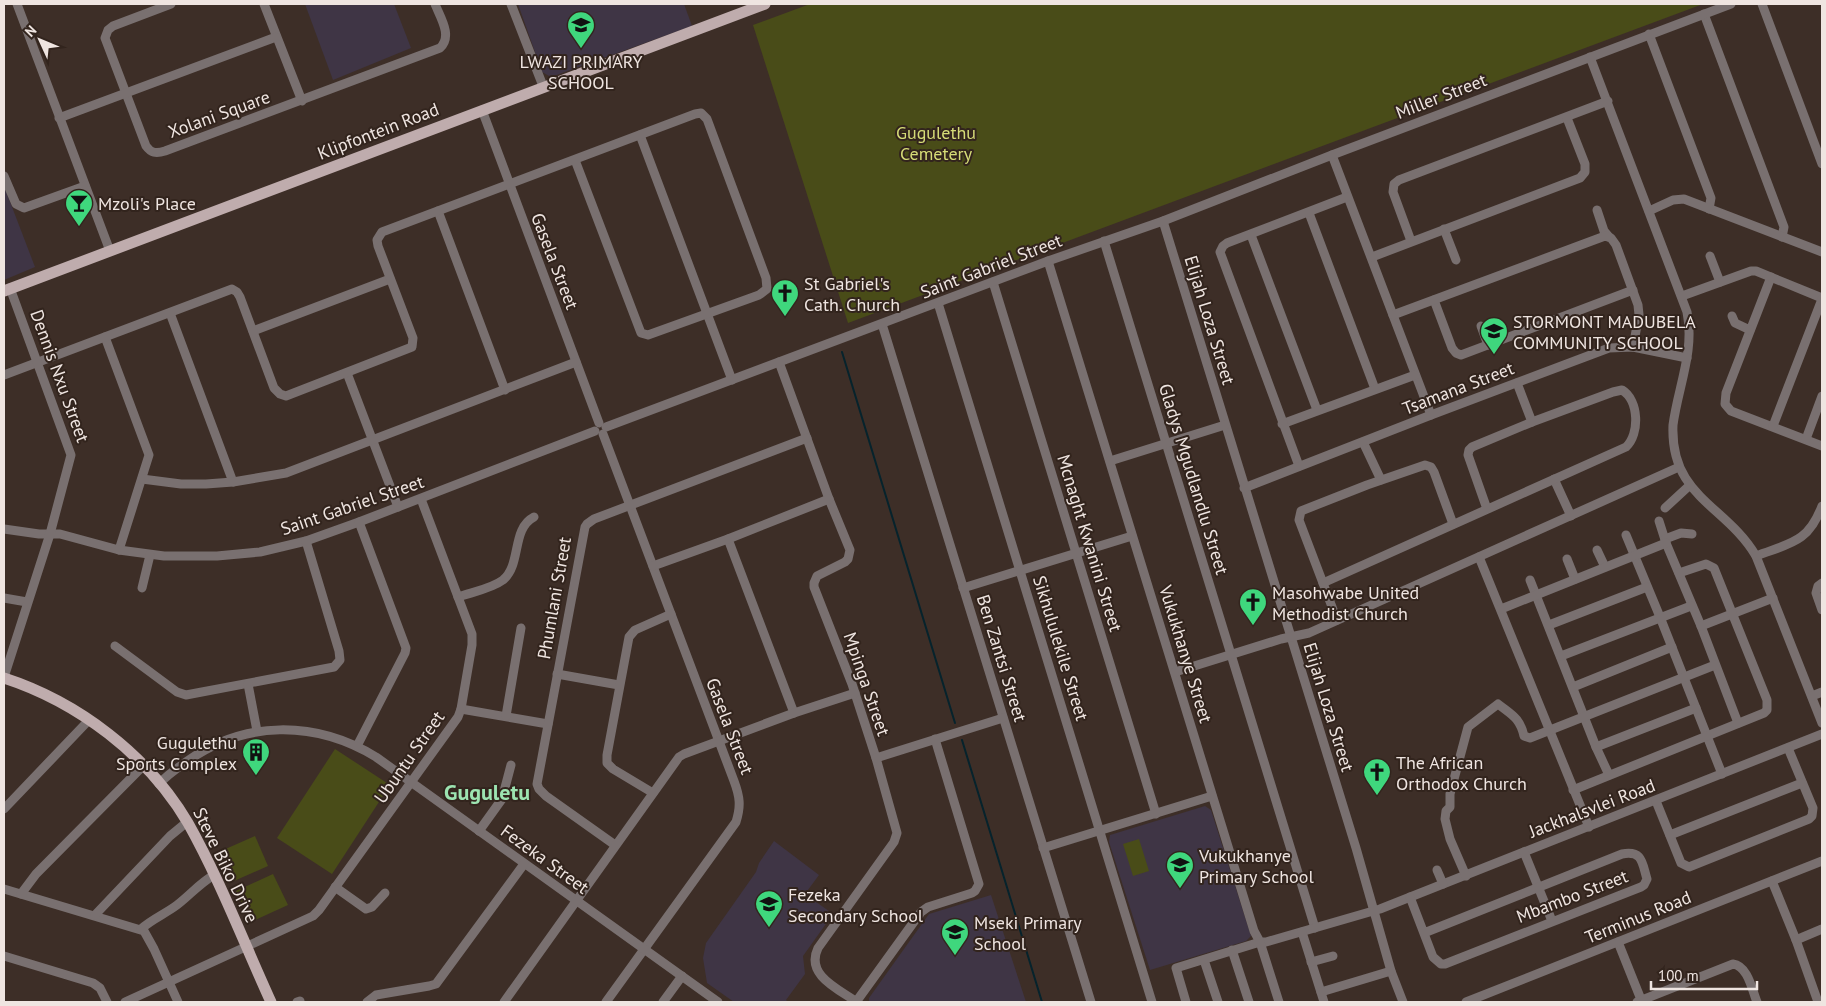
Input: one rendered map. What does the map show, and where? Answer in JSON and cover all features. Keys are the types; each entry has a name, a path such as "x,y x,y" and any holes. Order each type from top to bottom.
{"main road":[{"name":"Klipfontein Road","path":"7,289 762,4"},
{"name":"Steve Biko Drive","path":"4,677 38,691 89,720 117,741 159,784 187,822 214,875 271,1002"}],"street":[{"path":"17,4 110,251"},
{"name":"Xolani Square","path":"171,4 113,26 107,32 106,41 146,146 150,151 158,153 440,48 444,44 447,35 435,4"},
{"path":"264,4 302,100"},
{"path":"511,4 543,86"},
{"name":"Miller Street","path":"1163,221 1731,4"},
{"path":"1762,4 1822,164"},
{"path":"1704,14 1783,223 1782,236"},
{"path":"1649,34 1711,198 1709,208"},
{"path":"59,118 276,37"},
{"path":"1590,57 1682,296 1690,326 1687,358 1673,425 1674,448 1679,467 1697,495 1740,534 1756,556 1822,723"},
{"path":"1411,241 1392,189 1396,182 1608,102"},
{"name":"Gasela Street","path":"482,110 739,794 740,809 736,822 606,1002"},
{"path":"4,375 228,290 234,290 240,297 274,388 282,396 348,373 410,349 413,345 413,338 377,243 380,234 384,231 701,113 707,119 766,278 767,289 759,295 648,336 641,333 575,160"},
{"path":"1372,256 1582,176 1586,169 1567,118"},
{"path":"640,136 732,380"},
{"path":"1332,155 1431,415"},
{"path":"4,176 14,202 23,208 86,186"},
{"path":"1298,466 1220,250 1225,244 1348,197"},
{"path":"1649,211 1676,199 1684,200 1822,252"},
{"path":"1597,210 1604,231 1616,245 1633,290 1639,315 1633,347"},
{"path":"438,211 505,390"},
{"path":"1309,213 1375,389"},
{"name":"Saint Gabriel Street","path":"4,529 39,534 60,534 119,550 178,557 260,552 306,541 1104,240 1163,221"},
{"name":"Elijah Loza Street","path":"1163,221 1391,970 1403,1002"},
{"path":"1444,229 1456,260"},
{"path":"1251,235 1317,410"},
{"path":"1393,315 1599,237 1609,237"},
{"name":"Gladys Mgudlandlu Street","path":"1104,240 1315,928"},
{"path":"1710,256 1720,282"},
{"name":"Vukukhanye Street","path":"1048,261 1254,931 1260,942 1279,1002"},
{"path":"1682,296 1751,271 1771,277 1822,298 1773,426"},
{"path":"1771,277 1724,401 1731,411 1822,446"},
{"path":"253,331 390,279"},
{"name":"Mcnaght Kwanini Street","path":"993,282 1156,814"},
{"name":"Dennis Nxu Street","path":"4,677 50,534 72,455 38,362 7,289"},
{"path":"1434,300 1450,346 1456,353 1464,354 1633,290"},
{"name":"Sikhululekile Street","path":"938,302 1152,1002"},
{"path":"170,313 233,482"},
{"path":"1732,316 1735,323 1750,330"},
{"name":"Ben Zantsi Street","path":"882,324 1091,1002"},
{"path":"1481,326 1488,345"},
{"path":"105,337 149,452 142,480 119,550"},
{"name":"Tsamana Street","path":"1244,488 1602,351 1617,347 1633,347 1687,358"},
{"path":"142,480 181,484 233,482 286,473 576,362"},
{"name":"Mpinga Street","path":"779,362 850,554 848,559 842,564 817,576 814,588 855,693 896,827 894,842 818,948 814,959 816,970 820,976 857,1002"},
{"path":"348,373 398,507"},
{"path":"1282,424 1415,375"},
{"path":"1516,383 1532,422"},
{"path":"1322,582 1628,446 1635,426 1632,402 1627,393 1618,390 1474,445 1468,455 1487,508"},
{"path":"1806,439 1822,396"},
{"path":"1110,461 1225,425"},
{"name":"Phumlani Street","path":"615,845 546,796 539,789 537,779 585,527 590,521 807,438"},
{"path":"1363,442 1380,480"},
{"path":"1337,620 1299,520 1300,514 1309,507 1380,480 1420,466 1428,466 1434,472 1453,524"},
{"path":"1175,672 1309,633 1679,467"},
{"path":"1554,479 1571,516"},
{"path":"1665,508 1690,485"},
{"name":"Ubuntu Street","path":"125,1002 313,916 452,726 461,709 473,639 421,499"},
{"path":"653,566 829,499"},
{"path":"1756,556 1804,536 1820,520 1822,506"},
{"path":"458,597 493,585 504,579 512,567 525,524 534,517"},
{"path":"1658,521 1738,723"},
{"path":"357,746 406,648 359,522"},
{"path":"1502,609 1634,556 1681,533 1692,534"},
{"path":"1626,535 1722,774"},
{"path":"963,588 1132,536"},
{"path":"728,539 794,713"},
{"path":"115,646 181,694 186,695 334,667 340,660 339,651 306,541"},
{"path":"1597,550 1605,567"},
{"path":"142,588 150,554"},
{"path":"1479,557 1502,609 1588,827"},
{"path":"1566,559 1575,579"},
{"path":"1573,790 1766,712 1768,707 1767,700 1714,568 1706,564 1679,573"},
{"path":"1530,581 1609,775"},
{"path":"1822,583 1818,586 1816,593 1822,610"},
{"path":"1549,625 1647,587"},
{"path":"4,598 27,602"},
{"path":"1701,626 1773,598"},
{"path":"1561,656 1691,606"},
{"path":"653,793 612,769 607,763 607,755 627,642 631,633 671,614"},
{"path":"506,716 521,628"},
{"path":"1573,687 1672,647"},
{"path":"1466,876 1450,839 1445,819 1446,811 1450,807 1451,787 1468,727 1498,704 1517,718 1521,724 1524,736 1530,738 1715,665"},
{"path":"557,674 619,685"},
{"path":"248,684 257,731"},
{"path":"1812,696 1822,692"},
{"path":"504,1002 679,758 684,754 794,713 855,693"},
{"path":"1596,747 1696,708"},
{"path":"461,709 548,724"},
{"path":"876,758 1003,718"},
{"path":"4,809 89,720"},
{"name":"Fezeka Street","path":"159,784 171,772 211,746 257,731 296,730 310,732 326,735 357,746 718,1002"},
{"name":"Jackhalsvlei Road","path":"1373,910 1466,876 1822,734"},
{"path":"857,1002 921,912 928,907 972,893 978,888 979,884 936,739"},
{"path":"1656,801 1682,864 1691,866 1700,863 1810,818 1813,814 1813,808 1788,748"},
{"path":"479,831 502,800 511,765"},
{"path":"21,894 36,874 143,766"},
{"path":"1670,835 1802,783"},
{"path":"1043,848 1212,796"},
{"path":"95,916 170,836 187,822"},
{"path":"1524,852 1552,921"},
{"name":"Mbambo Street","path":"1410,897 1424,933 1435,960 1440,964 1445,964 1644,885 1647,879 1640,858 1635,853 1622,854 1424,933"},
{"name":"Terminus Road","path":"1466,1002 1822,861"},
{"path":"367,1002 376,995 436,984 524,864"},
{"path":"1437,870 1443,884"},
{"path":"141,929 178,904 214,875"},
{"path":"1772,881 1818,1002"},
{"path":"335,887 366,909 372,907 385,893"},
{"path":"4,889 141,929 147,935 178,1002"},
{"path":"1186,1002 1176,968 1373,910"},
{"path":"1796,940 1822,930"},
{"path":"1302,932 1324,1002"},
{"path":"1618,942 1640,1002 1733,964 1738,965 1744,971 1757,1002"},
{"path":"1232,950 1249,1002"},
{"path":"4,956 93,983 100,988 107,1002"},
{"path":"1311,962 1333,956"},
{"path":"1204,960 1218,1002"},
{"path":"1321,992 1391,970"},
{"path":"663,1002 682,976"}],"shaded area":[{"path":"305,4 394,4 411,48 333,80"},
{"name":"LWAZI PRIMARY SCHOOL","path":"518,4 684,4 692,26 551,77 542,72"},
{"path":"4,186 35,267 4,280"},
{"name":"Vukukhanye Primary School","path":"1205,806 1211,810 1251,936 1246,941 1150,970 1109,842 1110,835"},
{"name":"Fezeka Secondary School","path":"774,841 819,875 805,894 833,914 803,956 805,974 786,1000 788,1002 734,1002 707,983 703,958 706,943 756,872 759,863"},
{"name":"Mseki Primary School","path":"991,895 1026,1002 869,1002 869,998 929,914"}],"green space":[{"name":"Gugulethu Cemetery","path":"810,4 1703,4 848,323 753,25"},
{"path":"335,749 390,785 332,874 277,838"},
{"path":"255,836 268,866 234,881 221,851"},
{"path":"1139,839 1149,871 1133,876 1123,844"},
{"path":"273,874 288,905 251,922 236,891"}],"waterway":[{"path":"842,352 955,723"},
{"path":"962,740 1042,1002"}],"place":[{"name":"LWAZI PRIMARY SCHOOL","path":"581,49"},
{"name":"Mzoli's Place","path":"79,227"},
{"name":"St Gabriel's Cath. Church","path":"785,317"},
{"name":"STORMONT MADUBELA COMMUNITY SCHOOL","path":"1494,355"},
{"name":"Masohwabe United Methodist Church","path":"1253,626"},
{"name":"Gugulethu Sports Complex","path":"256,776"},
{"name":"The African Orthodox Church","path":"1377,796"},
{"name":"Vukukhanye Primary School","path":"1180,889"},
{"name":"Fezeka Secondary School","path":"769,928"},
{"name":"Mseki Primary School","path":"955,956"}],"district":[{"name":"Guguletu","path":"487,792"}]}
